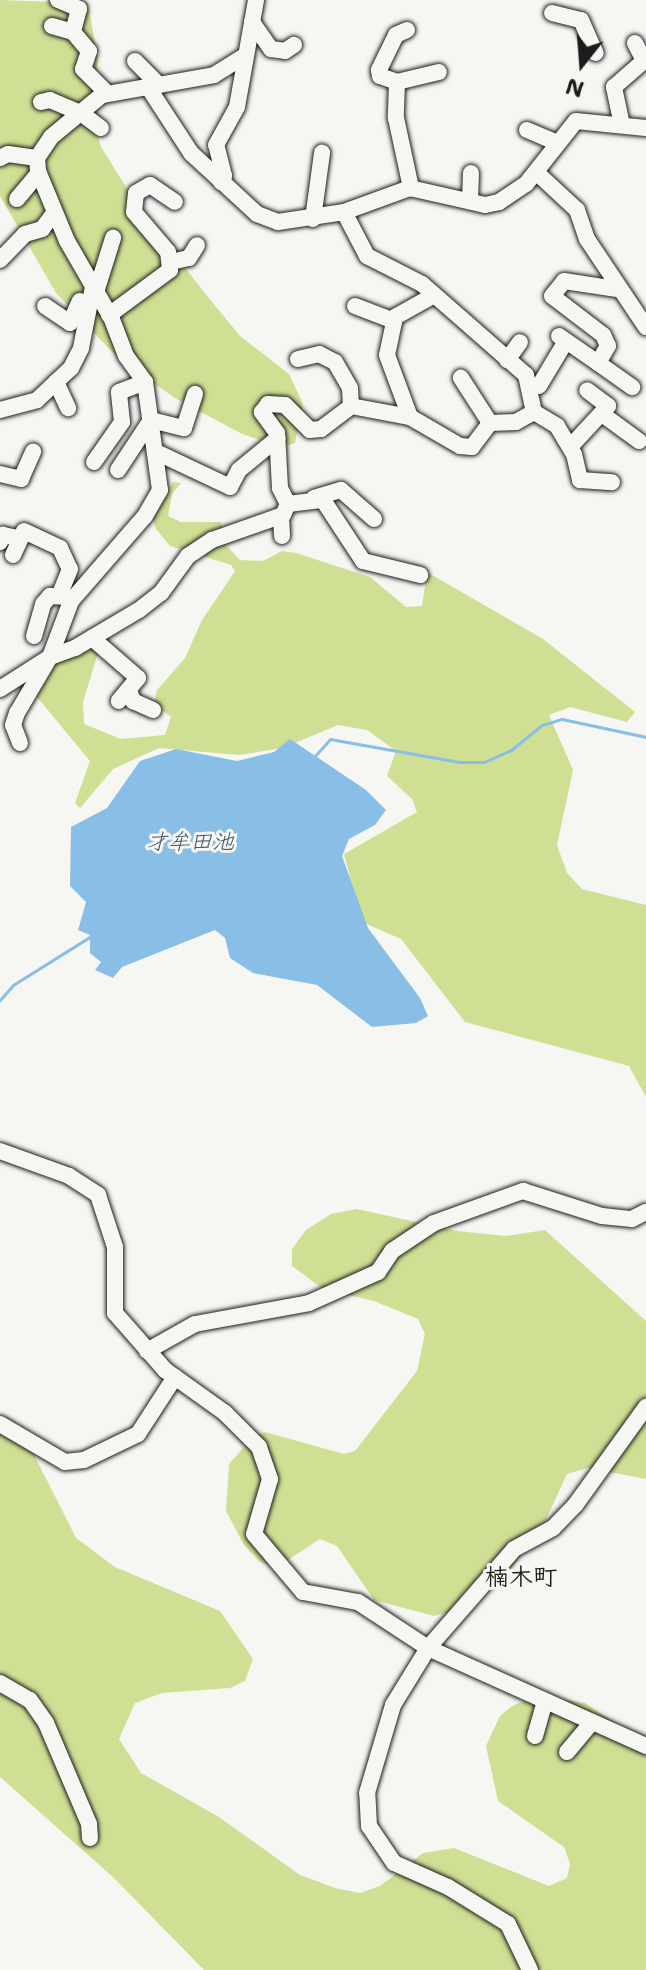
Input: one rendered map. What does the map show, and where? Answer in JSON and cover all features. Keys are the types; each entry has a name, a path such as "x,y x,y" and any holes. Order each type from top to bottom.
{"street":[{"path":"58,0 79,9 73,32"},
{"path":"221,182 224,176 216,145 237,107 244,56 260,1"},
{"path":"552,13 581,20 596,53"},
{"path":"252,22 271,49 285,51 294,45"},
{"path":"52,26 73,32 89,51 83,69 107,93"},
{"path":"401,30 375,68 380,76 397,82 439,72"},
{"path":"622,125 614,87 645,60 635,43"},
{"path":"17,199 51,137 107,93 214,75 244,56"},
{"path":"135,61 191,153 221,182 267,218 313,219 344,212 411,188 470,201 499,202 536,172 576,121 646,128"},
{"path":"397,82 396,118 411,188"},
{"path":"41,102 50,100 81,113 101,128"},
{"path":"527,130 557,143"},
{"path":"313,219 322,153"},
{"path":"0,158 8,154 38,165 55,212 93,291 109,315 126,356 145,382 156,452 157,499 123,530 66,597 43,604 34,636"},
{"path":"536,172 577,210 587,239 617,289 646,327"},
{"path":"470,201 471,173"},
{"path":"171,262 133,204 142,186 150,185 175,202"},
{"path":"0,260 6,241 42,229 55,212"},
{"path":"344,212 367,256 434,295 526,375 534,412 557,426 570,447 580,480 612,482"},
{"path":"0,410 37,400 56,382 81,348 93,291 113,238"},
{"path":"109,315 153,286 171,262 189,258 197,245"},
{"path":"598,363 608,346 603,335 552,296 564,281 617,289"},
{"path":"45,306 70,323 81,297 93,291"},
{"path":"410,417 387,355 394,321 434,295"},
{"path":"358,312 394,321"},
{"path":"539,386 563,338 632,387"},
{"path":"507,360 520,342"},
{"path":"332,343 335,362 350,388 351,406"},
{"path":"298,359 319,354 335,362"},
{"path":"461,378 490,423"},
{"path":"56,382 68,408"},
{"path":"94,462 122,422 119,392 145,382"},
{"path":"570,447 608,406 587,390"},
{"path":"151,420 184,428 195,394"},
{"path":"282,536 284,510 278,438 262,412 268,404 285,405 310,430 321,429 351,406 410,417 467,448 490,423 516,422 534,412"},
{"path":"602,414 639,441"},
{"path":"118,470 151,420"},
{"path":"156,452 230,487 239,470 278,438"},
{"path":"0,474 21,479 33,452"},
{"path":"1,687 50,657 92,638 161,593 188,556 212,540 308,499 341,490 374,519"},
{"path":"308,499 331,506 353,552 363,561 420,575"},
{"path":"13,555 19,538 30,530 43,544 65,554 70,569 50,657 13,725 20,743"},
{"path":"0,542 3,535 19,538"},
{"path":"92,638 135,672 138,678 125,697 153,710"},
{"path":"0,1151 69,1176 98,1195 115,1247 115,1313 147,1351 247,1433 265,1457 270,1479 254,1534 296,1584 315,1596 358,1602 428,1648 646,1746"},
{"path":"147,1351 195,1324 309,1303 378,1272 392,1251 434,1223 523,1191 602,1216 632,1219 646,1212"},
{"path":"0,1424 65,1462 84,1460 138,1434 175,1377"},
{"path":"530,1970 508,1924 448,1887 394,1863 369,1826 367,1793 393,1705 428,1648 514,1549 553,1528 576,1504 646,1407"},
{"path":"0,1683 30,1700 46,1723 90,1838"},
{"path":"535,1736 545,1702"},
{"path":"567,1752 592,1722"}],"green space":[{"path":"0,0 88,3 98,61 92,115 101,147 145,217 240,336 289,374 303,404 295,443 282,447 242,434 175,398 118,358 56,293 0,196"},
{"path":"173,482 181,483 172,494 168,516 181,522 221,522 225,544 240,560 263,561 282,551 296,553 370,577 406,607 422,606 427,572 543,639 635,712 627,722 570,707 549,715 573,770 557,845 567,873 582,889 646,905 646,1097 629,1066 465,1022 401,939 362,922 344,854 417,812 412,799 387,776 396,751 367,730 338,725 283,748 239,755 159,748 113,769 80,808 75,803 90,761 32,691 56,653 72,640 95,647 98,653 83,702 84,724 121,739 165,735 171,717 154,704 157,690 185,658 202,620 235,571 231,565 170,546 156,529 152,516"},
{"path":"357,1209 457,1231 506,1236 545,1230 646,1321 646,1479 588,1468 567,1474 543,1526 502,1581 454,1611 434,1616 374,1600 337,1546 320,1539 277,1567 260,1562 244,1545 226,1511 229,1464 253,1437 265,1432 344,1454 355,1451 417,1371 425,1334 418,1319 374,1301 323,1289 292,1266 292,1249 306,1230 331,1214"},
{"path":"0,1426 27,1441 76,1538 115,1567 220,1611 253,1659 245,1681 230,1688 162,1693 135,1703 119,1739 141,1773 219,1817 300,1875 335,1888 360,1893 380,1886 423,1853 454,1848 549,1886 567,1878 570,1864 564,1847 498,1801 486,1746 500,1716 512,1706 539,1695 585,1703 646,1743 646,1970 204,1970 113,1877 0,1777"}],"water":[{"name":"才牟田池","path":"290,739 366,790 386,810 375,825 349,839 342,856 368,928 420,998 428,1016 416,1023 372,1027 317,985 253,973 230,958 225,938 215,930 122,967 113,978 95,970 101,962 90,953 90,935 78,930 86,902 70,886 71,827 107,808 140,761 176,749 237,761 274,752"}],"waterway":[{"path":"313,758 330,739 459,762 484,762 511,750 542,725 562,719 646,737"},
{"path":"0,1000 13,985 91,936"}],"district":[{"name":"楠木町","path":"521,1578"}]}
